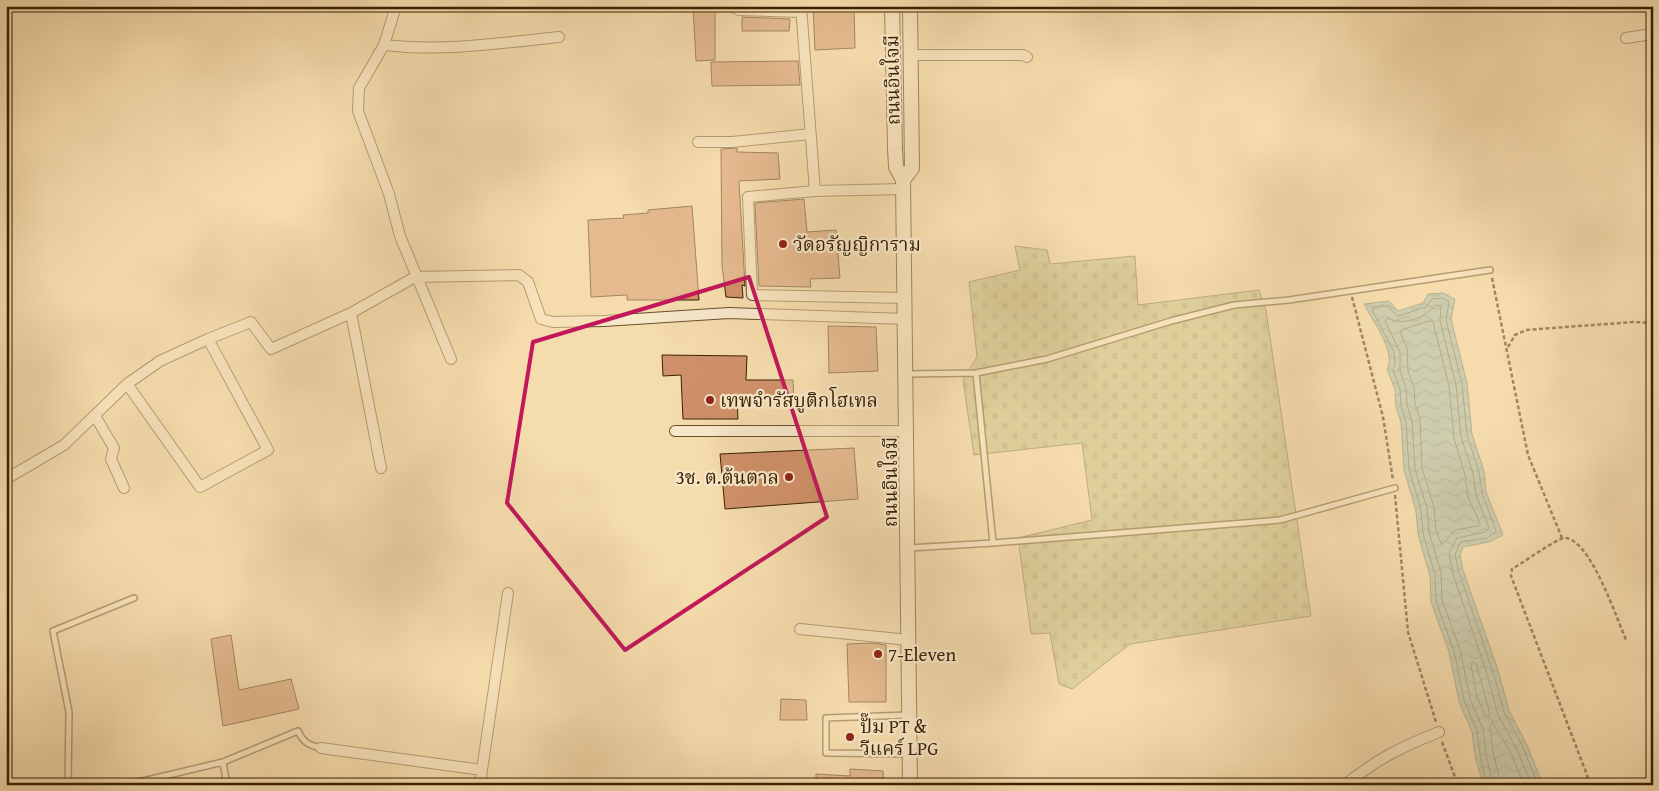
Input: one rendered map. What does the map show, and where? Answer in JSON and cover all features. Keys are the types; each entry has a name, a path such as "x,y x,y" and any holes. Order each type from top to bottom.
{"main road":[{"name":"ถนนอินใจมี","path":"892,6 894,148 896,167 903,184 906,298 910,785"},
{"name":"ถนนอินใจมี","path":"903,184 912,168 910,6"}],"street":[{"path":"396,6 384,45 359,88 358,111 389,194 400,236 415,277 429,305 450,359"},
{"path":"731,6 739,10 801,9 815,191"},
{"path":"1626,38 1653,34"},
{"path":"384,45 410,48 466,47 559,36"},
{"path":"911,55 1022,55 1027,57"},
{"path":"698,142 732,142 810,134"},
{"path":"903,184 748,197 752,295 906,298"},
{"path":"6,479 64,446 127,384 160,361 251,322 272,349 351,313 415,277 519,275 528,282 542,319 553,322 604,321 729,313 906,319"},
{"path":"351,313 381,468"},
{"path":"127,384 200,487 235,469 268,450 208,339"},
{"path":"95,416 114,448 111,459 124,488"},
{"path":"675,431 908,431"},
{"path":"480,785 508,593"},
{"path":"800,630 910,640"},
{"path":"1345,785 1373,763 1397,749 1439,732"},
{"path":"320,748 482,770"}],"lane":[{"path":"907,374 976,373 1047,359 1171,321 1234,305 1289,300 1490,270"},
{"path":"976,373 992,544"},
{"path":"909,548 992,544 1280,520 1395,488"},
{"path":"68,785 69,712 53,631 134,598"},
{"path":"910,715 826,718 826,753 910,752"},
{"path":"126,785 223,762 298,731 302,740 308,745 320,748"},
{"path":"223,762 227,785"}],"path":[{"path":"1490,270 1528,455 1562,538"},
{"path":"1350,290 1384,417 1395,488 1408,632 1439,732 1458,785"},
{"path":"1507,348 1515,335 1526,330 1633,322 1653,323"},
{"path":"1589,785 1588,775 1512,576 1512,570 1562,538 1573,539 1591,560 1627,642"}],"highlighted area":[{"path":"749,277 827,517 625,650 507,503 533,342"}],"green space":[{"path":"1015,246 1047,250 1050,264 1135,256 1138,305 1259,290 1266,310 1311,616 1130,644 1072,689 1059,684 1050,633 1031,634 1018,538 1092,520 1082,443 974,455 963,380 977,357 969,282 1020,270"}],"water":[{"path":"1443,293 1455,299 1451,319 1467,383 1472,434 1484,471 1486,492 1503,535 1489,542 1463,547 1460,555 1463,570 1498,670 1509,710 1527,745 1543,785 1483,785 1475,756 1472,732 1459,702 1449,652 1431,602 1430,576 1418,534 1416,511 1404,470 1401,422 1396,407 1395,390 1387,369 1389,354 1382,336 1364,304 1389,301 1398,311 1423,303 1428,294"}],"building":[{"path":"693,6 715,6 715,60 696,61"},
{"path":"813,6 854,6 855,48 815,50"},
{"path":"742,17 790,19 789,31 742,31"},
{"path":"798,61 800,85 712,86 711,62"},
{"path":"737,148 737,152 778,153 780,179 739,181 745,286 742,285 743,298 726,297 722,266 721,149"},
{"name":"วัดอรัญญิการาม","path":"804,199 807,232 836,230 840,278 810,279 811,287 759,286 755,203"},
{"path":"692,206 699,300 627,300 627,295 591,297 588,220 624,218 623,215 648,213 648,210"},
{"path":"828,326 876,327 878,371 829,373"},
{"path":"662,355 747,356 746,380 793,380 794,401 737,399 738,419 683,419 681,375 663,376"},
{"name":"3ช. ต.ต้นตาล","path":"854,448 858,499 725,509 720,454"},
{"path":"231,635 239,690 291,679 299,709 223,726 211,639"},
{"path":"872,643 886,645 886,702 849,702 847,644"},
{"path":"781,699 806,700 807,720 780,720"},
{"path":"850,769 883,771 884,785 816,785 816,774 850,776"}],"place":[{"name":"วัดอรัญญิการาม","path":"783,244"},
{"name":"เทพจำรัสบูติกโฮเทล","path":"710,400"},
{"name":"3ช. ต.ต้นตาล","path":"789,477"},
{"name":"7-Eleven","path":"878,654"},
{"name":"ปั๊ม PT & วีแคร์ LPG","path":"850,737"}]}
